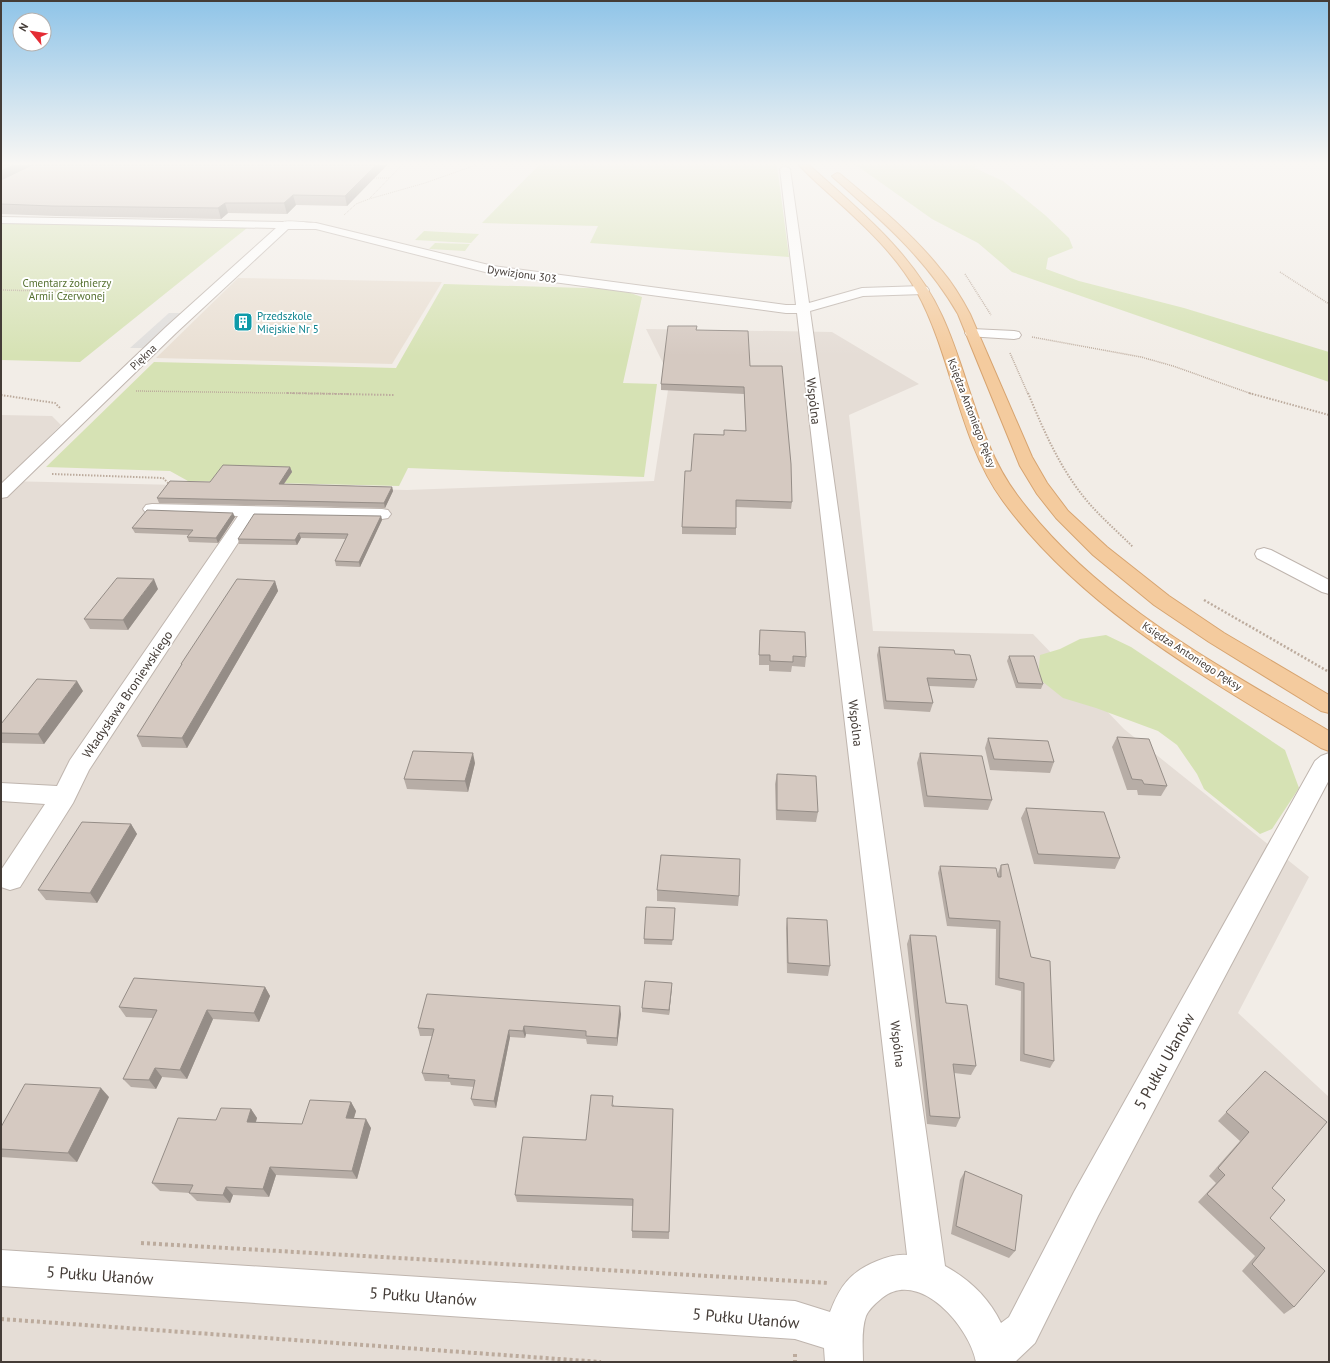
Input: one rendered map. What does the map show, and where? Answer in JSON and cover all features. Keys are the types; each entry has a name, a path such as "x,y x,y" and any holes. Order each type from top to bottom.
{"main road":[{"name":"Księdza Antoniego Pęksy","path":"872,229 888,244 906,265 923,290 935,313 989,462 1000,483 1035,530 1087,581 1148,628 1198,661 1329,742"},
{"path":"896,229 931,264 952,292 972,333 1026,463 1049,498 1073,527 1121,570 1172,609 1217,638 1329,705"}],"street":[{"name":"Piękna","path":"1,493 171,330 282,229"},
{"name":"Dywizjonu 303","path":"327,229 493,270 786,309 802,309 862,292 923,290"},
{"name":"Wspólna","path":"792,229 928,1276"},
{"path":"972,333 1010,335"},
{"path":"152,509 382,514"},
{"name":"Władysława Broniewskiego","path":"10,879 64,796 84,759 250,511"},
{"path":"1264,554 1329,588"},
{"name":"5 Pułku Ułanów","path":"994,1358 1022,1330 1090,1197 1321,774 1329,762"},
{"path":"1,792 64,796"},
{"name":"5 Pułku Ułanów","path":"1,1268 795,1320 843,1349"},
{"path":"843,1349 849,1309 863,1289 882,1277 904,1272 928,1276 949,1288 969,1306 984,1329 994,1358"}],"path":[{"path":"961,270 973,285 991,315 1002,324 1010,335 1009,351 1060,461 1082,495 1136,550"},
{"path":"1280,272 1329,304"},
{"path":"1,290 89,292"},
{"path":"1010,335 1066,342 1141,357 1173,366 1251,394 1329,414"},
{"path":"108,391 394,395"},
{"path":"1,396 55,403 75,422"},
{"path":"45,474 163,478 170,483 152,509"},
{"path":"1203,600 1329,672"},
{"path":"136,1242 837,1284"},
{"path":"1,1319 601,1362"}],"shaded area":[{"path":"238,278 442,282 392,364 156,358"},
{"path":"169,313 184,313 147,348 130,348"},
{"path":"646,329 832,332 919,384 849,415 873,631 1033,634 1124,729 1309,877 1238,1013 1329,1097 1329,1362 1,1362 1,415 52,416 61,425 4,481 407,490 654,481 670,377"}],"green space":[{"name":"Cmentarz żołnierzy Armii Czerwonej","path":"1,229 246,229 80,362 1,360"},
{"path":"597,229 785,229 789,257 590,243"},
{"path":"950,229 1059,229 1069,238 1073,248 1048,258 1046,269 1079,281 1184,308 1329,352 1329,382 1012,272 978,243"},
{"path":"424,231 479,234 471,243 415,240"},
{"path":"435,243 470,244 465,251 429,249"},
{"path":"444,284 619,289 642,297 623,383 657,384 644,477 408,468 399,486 188,481 170,471 46,467 154,362 396,368"},
{"path":"1106,635 1131,647 1285,750 1299,788 1272,829 1260,834 1204,789 1197,774 1177,745 1158,731 1096,708 1063,698 1038,678 1040,655 1060,649 1080,639"}],"building":[{"path":"668,326 697,326 696,330 748,331 750,366 782,366 791,464 792,502 736,500 736,528 682,527 685,471 691,471 694,434 724,435 724,430 746,431 744,387 661,384"},
{"path":"223,465 290,467 279,484 392,487 384,503 157,498 170,481 210,482"},
{"path":"147,510 233,513 216,538 187,537 193,530 132,528"},
{"path":"254,514 381,516 359,562 335,561 348,534 299,533 295,540 238,539"},
{"path":"117,578 154,579 123,620 84,619"},
{"path":"237,579 275,581 182,738 137,736 181,664"},
{"path":"760,630 805,632 806,657 793,656 793,662 770,661 770,655 759,655"},
{"path":"879,647 954,650 955,654 970,655 977,680 927,678 933,703 886,701"},
{"path":"1009,656 1034,656 1043,684 1018,683"},
{"path":"37,679 77,681 38,734 1,733 1,724"},
{"path":"1117,737 1149,739 1167,786 1144,784 1142,780 1132,779"},
{"path":"988,738 1048,741 1054,762 994,759"},
{"path":"413,751 473,753 465,781 404,779"},
{"path":"920,753 982,756 992,800 927,796"},
{"path":"777,774 816,776 818,812 777,810"},
{"path":"1026,808 1104,812 1120,858 1038,854"},
{"path":"82,822 131,824 90,893 38,890"},
{"path":"661,855 740,859 739,896 657,890"},
{"path":"1008,864 1031,957 1050,961 1054,1061 1024,1054 1024,983 999,978 1000,921 949,918 940,866 996,868 998,877 1001,877 1001,865"},
{"path":"646,907 675,908 673,940 644,939"},
{"path":"787,918 827,920 830,966 788,963"},
{"path":"910,935 936,936 946,1003 967,1005 976,1066 953,1064 960,1118 930,1116"},
{"path":"134,978 265,987 254,1013 207,1010 180,1070 155,1068 149,1080 123,1079 157,1010 119,1007"},
{"path":"645,981 672,983 669,1010 642,1008"},
{"path":"427,994 620,1006 617,1038 586,1036 586,1031 524,1026 523,1031 509,1030 494,1101 471,1099 475,1080 448,1078 449,1075 422,1073 434,1029 418,1028"},
{"path":"1265,1071 1327,1122 1272,1188 1285,1200 1270,1218 1325,1271 1294,1307 1252,1264 1265,1248 1207,1194 1225,1175 1218,1168 1249,1132 1226,1112"},
{"path":"25,1084 101,1088 68,1153 1,1149 1,1127"},
{"path":"591,1095 613,1096 612,1106 673,1109 669,1232 632,1231 633,1199 515,1195 523,1137 586,1140"},
{"path":"310,1100 351,1102 346,1118 366,1119 352,1171 270,1167 263,1189 226,1187 223,1195 189,1193 193,1185 152,1183 178,1118 216,1120 221,1108 251,1109 247,1122 302,1124"},
{"path":"965,1171 1022,1195 1015,1251 956,1226"}],"place":[{"name":"Przedszkole Miejskie Nr 5","path":"243,322"}]}
